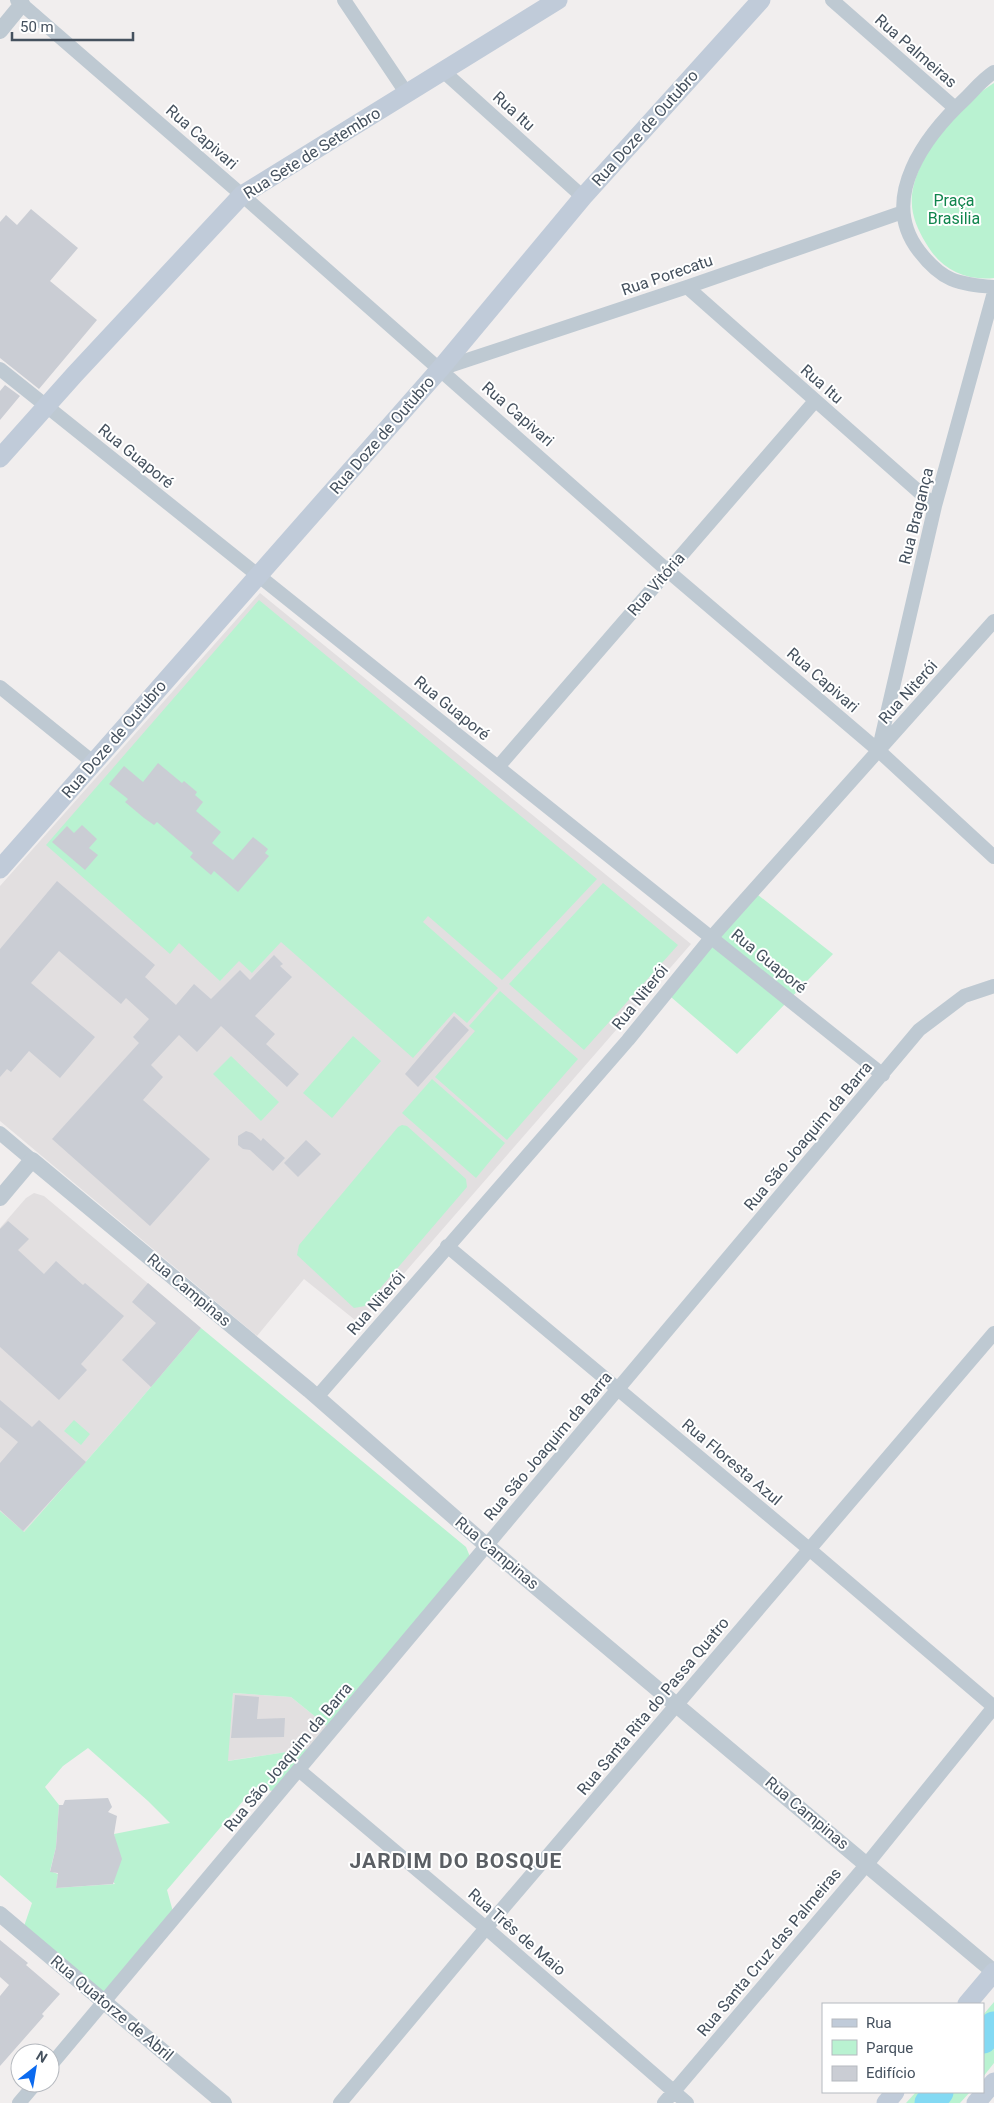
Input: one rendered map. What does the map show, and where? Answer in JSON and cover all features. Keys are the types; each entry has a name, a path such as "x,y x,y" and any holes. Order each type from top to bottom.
{"main road":[{"name":"Rua Sete de Setembro","path":"0,458 242,194 558,0"},
{"name":"Rua Doze de Outubro","path":"0,869 440,369 583,196 761,0"},
{"path":"969,2003 994,1972"},
{"path":"976,2103 994,2082"},
{"path":"886,2103 895,2093"}],"street":[{"path":"344,0 406,94"},
{"name":"Rua Palmeiras","path":"832,0 955,108"},
{"path":"0,31 22,2"},
{"name":"Rua Capivari","path":"22,2 668,570 879,751 994,856"},
{"name":"Rua Itu","path":"443,71 583,196"},
{"path":"994,72 955,108 926,141 905,186 903,212 909,238 932,268 961,284 994,287"},
{"name":"Rua Porecatu","path":"440,369 687,287 903,212"},
{"name":"Rua Itu","path":"687,287 935,506"},
{"name":"Rua Bragança","path":"879,751 935,506 994,292"},
{"name":"Rua Guaporé","path":"0,369 883,1074"},
{"name":"Rua Vitória","path":"498,767 815,401"},
{"name":"Rua Niterói","path":"317,1397 628,1040 711,938 994,621"},
{"path":"0,687 94,763"},
{"name":"Rua São Joaquim da Barra","path":"60,2054 300,1771 486,1545 618,1391 919,1030 964,996 994,986"},
{"name":"Rua Campinas","path":"0,1134 317,1397 486,1545 994,1972"},
{"path":"0,1198 32,1160"},
{"name":"Rua Floresta Azul","path":"447,1246 809,1549 994,1707"},
{"name":"Rua Santa Rita do Passa Quatro","path":"340,2103 486,1928 994,1333"},
{"name":"Rua Santa Cruz das Palmeiras","path":"664,2103 867,1864 994,1707"},
{"name":"Rua Três de Maio","path":"300,1771 486,1928 687,2103"},
{"name":"Rua Quatorze de Abril","path":"0,1914 224,2103"},
{"path":"19,2103 28,2093"}],"shaded area":[{"path":"260,593 691,944 360,1324 304,1279 257,1336 0,1121 0,886"},
{"path":"34,1193 44,1196 201,1328 23,1533 0,1511 0,1228 26,1198"},
{"path":"233,1693 291,1697 333,1731 319,1747 227,1761"}],"green space":[{"name":"Praça Brasilia","path":"994,83 994,278 985,279 958,273 937,258 925,242 916,223 913,213 912,195 916,177 936,139 965,106"},
{"path":"259,600 597,879 502,980 428,916 423,922 498,988 467,1023 454,1012 413,1058 281,942 252,973 239,961 220,981 179,943 170,954 46,845"},
{"path":"603,883 678,945 584,1050 509,984"},
{"path":"753,891 833,954 737,1054 664,991"},
{"path":"500,991 578,1059 507,1140 435,1077 475,1031 469,1026"},
{"path":"353,1036 381,1061 332,1118 303,1093"},
{"path":"231,1056 279,1102 261,1121 213,1074"},
{"path":"432,1079 505,1143 476,1178 402,1113"},
{"path":"402,1125 407,1126 466,1179 467,1187 365,1306 354,1308 297,1255 299,1245 398,1127"},
{"path":"201,1328 466,1547 471,1559 333,1731 291,1697 233,1693 228,1761 319,1747 281,1793 255,1787 167,1890 175,1919 102,1994 22,1932 32,1903 0,1875 0,1511 24,1532","holes":["88,1748 170,1823 114,1834 116,1847 105,1872 115,1884 56,1888 58,1874 50,1871 56,1847 59,1805 45,1787 63,1766"]},
{"path":"74,1420 90,1434 81,1445 64,1431"},
{"path":"994,2002 994,2063 984,2076 984,2014"},
{"path":"915,2093 969,2093 960,2103 906,2103"}],"building":[{"path":"31,209 78,248 50,281 97,320 39,389 0,358 0,222 6,215 17,225"},
{"path":"5,385 20,396 0,420 0,391"},
{"path":"158,763 182,783 184,781 197,792 195,795 203,802 196,811 221,832 212,843 233,860 253,837 268,849 265,853 269,856 238,892 214,871 211,875 190,857 193,853 157,822 154,825 144,818 125,802 128,799 109,784 124,766 143,782"},
{"path":"82,825 97,839 89,848 98,855 85,870 52,842 67,826 74,833"},
{"path":"57,881 155,965 145,977 176,1005 194,984 211,999 240,970 250,980 274,955 283,964 280,966 292,977 255,1016 275,1034 266,1044 299,1074 287,1087 221,1026 197,1052 179,1035 151,1065 163,1077 143,1100 210,1159 150,1226 52,1139 139,1043 133,1037 149,1019 126,998 121,1004 59,951 31,983 95,1037 60,1078 29,1051 11,1072 7,1069 0,1077 0,949"},
{"path":"454,1016 469,1030 418,1087 405,1074"},
{"path":"246,1131 252,1133 261,1141 263,1138 285,1158 273,1171 250,1150 243,1149 238,1145 238,1136"},
{"path":"306,1140 321,1154 298,1177 284,1163"},
{"path":"8,1221 29,1239 18,1250 44,1274 56,1261 83,1285 85,1283 124,1316 81,1364 87,1370 59,1400 0,1347 0,1229"},
{"path":"148,1283 201,1328 151,1387 122,1360 156,1323 132,1302"},
{"path":"0,1400 32,1427 39,1420 86,1462 23,1531 0,1510 0,1463 18,1442 0,1427"},
{"path":"235,1695 259,1697 257,1719 285,1718 284,1737 231,1738"},
{"path":"108,1798 112,1807 108,1812 117,1816 114,1834 122,1859 113,1884 56,1888 58,1873 50,1872 56,1847 59,1805 63,1805 65,1800"},
{"path":"0,1940 28,1963 26,1965 60,1994 20,2043 10,2043 10,2055 0,2066 0,1996 9,1985 0,1977"}],"waterway":[{"path":"984,2038 994,2026"},
{"path":"929,2103 938,2093"}],"district":[{"name":"JARDIM DO BOSQUE","path":"456,1861"}]}
